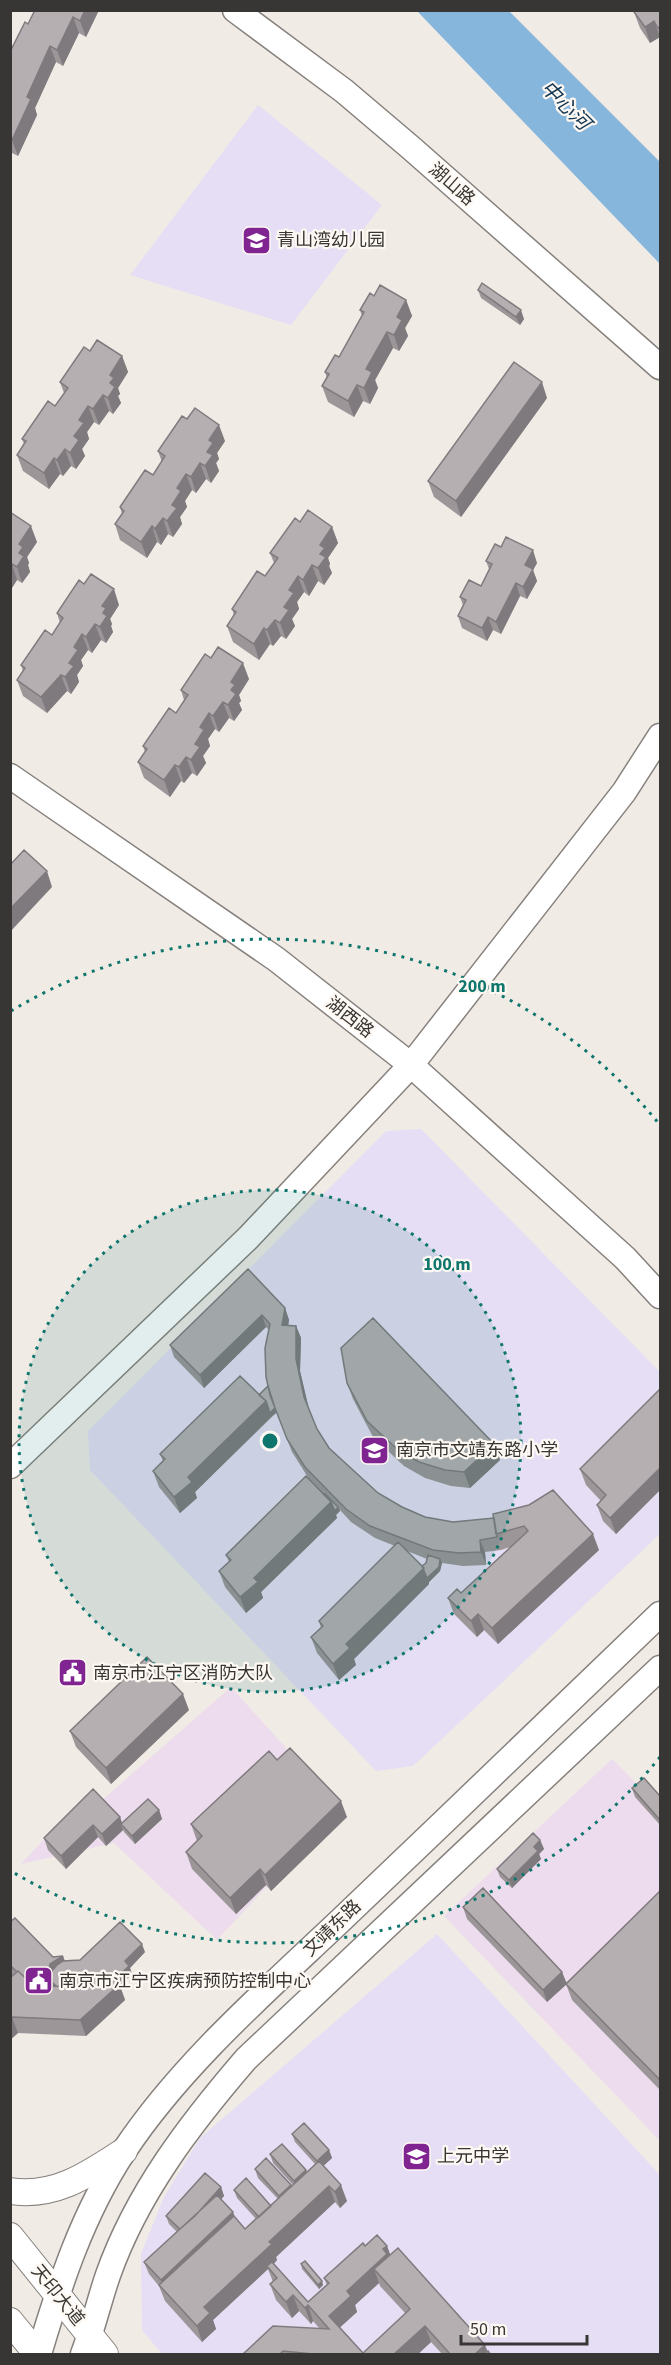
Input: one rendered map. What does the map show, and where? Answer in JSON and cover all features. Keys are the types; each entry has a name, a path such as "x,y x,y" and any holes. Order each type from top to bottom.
{"main road":[{"name":"湖山路","path":"235,10 344,91 660,367"},
{"path":"10,1466 248,1238 411,1065 603,819 660,736"},
{"name":"湖西路","path":"10,776 276,958 411,1065 625,1258 660,1296"},
{"name":"文靖东路","path":"38,2355 77,2241 100,2192 124,2151 147,2119 186,2073 252,2005 660,1614"},
{"name":"文靖东路","path":"93,2348 108,2275 133,2217 164,2163 203,2109 246,2059 660,1668"},
{"path":"10,2191 21,2193 71,2184 124,2151"},
{"name":"天印大道","path":"10,2236 57,2294 93,2348"},
{"path":"10,2321 38,2355"}],"shaded area":[{"name":"青山湾幼儿园","path":"258,105 382,205 291,325 130,275"},
{"name":"南京市文靖东路小学","path":"421,1129 660,1372 660,1534 413,1766 376,1771 90,1470 88,1431 386,1131"},
{"path":"231,1687 340,1808 217,1940 114,1843 21,1864 74,1807 84,1816"},
{"path":"612,1759 660,1807 660,2141 444,1916"},
{"name":"上元中学","path":"437,1934 660,2175 660,2354 162,2354 142,2330 141,2254 164,2197 200,2138"}],"water":[{"name":"中心河","path":"417,11 509,11 660,162 660,264"}],"building":[{"path":"35,10 85,10 80,21 73,17 57,50 50,46 27,97 31,99 12,140 10,139 10,52 25,22 28,24"},
{"path":"660,10 660,27 658,28 654,21 645,27 634,12"},
{"path":"482,283 521,310 516,317 478,290"},
{"path":"380,285 406,300 397,317 402,320 394,335 387,332 366,369 372,372 364,388 357,385 348,401 322,386 329,374 325,372 335,355 339,357 364,312 360,310 370,293 374,296"},
{"path":"97,340 122,356 110,375 114,378 110,383 115,387 108,398 103,395 93,409 88,406 79,420 84,423 74,436 79,440 70,453 65,449 57,460 54,458 44,473 17,455 26,441 22,439 48,401 55,406 68,388 60,382 84,347 90,351"},
{"path":"514,362 542,382 456,501 428,481"},
{"path":"195,408 219,425 209,440 213,443 207,452 213,455 205,466 200,463 191,477 186,474 177,488 181,491 172,505 177,508 167,521 163,518 155,529 152,526 141,542 115,524 124,511 120,507 145,470 153,475 165,456 158,451 182,416 187,419"},
{"path":"308,510 332,527 320,545 325,548 320,554 326,557 318,568 312,565 303,580 298,576 289,590 294,593 284,607 289,610 280,623 275,620 267,630 264,628 254,644 227,626 236,612 232,609 257,571 265,576 278,558 270,553 295,518 300,522"},
{"path":"10,512 31,526 19,544 23,547 19,553 24,556 17,567 12,564 10,566"},
{"path":"506,537 533,550 525,565 533,569 523,587 516,583 496,622 488,617 482,628 458,616 466,600 460,597 469,580 481,586 492,564 486,561 495,544 501,547"},
{"path":"91,574 114,589 102,606 106,608 103,613 107,616 100,627 95,624 86,637 82,634 74,647 78,650 69,663 74,666 65,677 61,675 41,697 17,680 25,668 21,665 45,630 52,635 63,618 57,613 79,580 84,584"},
{"path":"218,647 243,663 231,682 235,685 231,690 236,694 228,705 223,702 213,716 209,713 200,727 204,730 195,744 200,747 191,760 186,757 179,767 175,765 164,780 138,762 147,749 143,746 169,708 176,713 188,695 181,690 205,654 211,658"},
{"path":"24,850 47,871 10,909 10,865"},
{"path":"248,1269 285,1308 282,1325 296,1326 296,1359 304,1397 317,1429 329,1448 378,1493 425,1517 453,1522 494,1518 497,1537 480,1540 481,1552 459,1553 433,1550 370,1526 346,1509 305,1467 287,1439 270,1395 266,1377 265,1348 270,1324 262,1315 200,1375 170,1345"},
{"path":"373,1318 494,1444 464,1472 445,1470 419,1462 398,1450 367,1421 347,1383 341,1348"},
{"path":"240,1376 266,1401 188,1477 192,1482 174,1497 153,1471 165,1459 160,1454"},
{"path":"268,1386 275,1408 270,1413 266,1401 259,1395"},
{"path":"660,1389 660,1468 610,1518 597,1505 606,1495 580,1469"},
{"path":"306,1476 331,1502 254,1578 258,1582 240,1597 219,1571 231,1560 226,1555"},
{"path":"553,1490 593,1534 492,1628 478,1614 471,1621 448,1598 457,1589 461,1593 528,1531 524,1526 496,1534 493,1514 529,1505"},
{"path":"324,1494 338,1507 335,1511 331,1502"},
{"path":"398,1542 424,1568 346,1644 350,1648 333,1664 311,1637 323,1626 319,1621"},
{"path":"428,1555 440,1559 439,1567 427,1578 422,1566 426,1563"},
{"path":"147,1657 183,1694 106,1768 70,1731"},
{"path":"290,1748 341,1801 265,1875 260,1869 230,1898 186,1852 202,1836 191,1824 269,1751 277,1760"},
{"path":"644,1778 660,1796 660,1820 632,1788"},
{"path":"93,1789 120,1817 102,1834 93,1825 61,1856 44,1838"},
{"path":"148,1799 159,1810 132,1836 121,1824"},
{"path":"533,1833 540,1840 534,1847 538,1851 509,1880 497,1869"},
{"path":"483,1888 562,1972 543,1990 463,1907"},
{"path":"660,1891 660,2080 566,1984"},
{"path":"15,1918 53,1957 63,1956 50,1964 48,1975 53,1985 56,1986 34,1986 10,1965 10,1922"},
{"path":"120,1922 142,1944 125,1961 129,1966 115,1979 110,1974 96,1987 56,1986 52,1982 51,1972 57,1965 63,1961 80,1960"},
{"path":"18,1971 34,1986 96,1987 110,1974 120,1984 80,2020 12,2017 10,2019 10,1978"},
{"path":"304,2123 329,2150 317,2161 292,2134"},
{"path":"282,2144 306,2170 294,2181 270,2154"},
{"path":"266,2158 291,2185 279,2196 255,2169"},
{"path":"319,2161 341,2185 335,2192 329,2186 269,2242 272,2244 204,2307 210,2313 197,2326 159,2285 234,2216 245,2229"},
{"path":"205,2173 221,2187 180,2229 166,2216"},
{"path":"246,2178 271,2206 259,2217 234,2190"},
{"path":"217,2195 233,2212 161,2280 144,2262"},
{"path":"377,2235 387,2246 383,2249 387,2254 347,2291 351,2296 329,2316 363,2353 410,2309 374,2269 398,2248 485,2345 474,2355 451,2355 425,2326 393,2355 323,2355 283,2351 279,2355 242,2355 273,2326 329,2329 308,2305 305,2308 293,2295 286,2302 270,2284 277,2278 267,2266 272,2262 308,2302 329,2283 324,2278 363,2243 365,2246"},
{"path":"305,2261 322,2281 318,2285 301,2264"}],"place":[{"name":"青山湾幼儿园","path":"256,240"},
{"name":"南京市文靖东路小学","path":"375,1450"},
{"name":"南京市江宁区消防大队","path":"72,1673"},
{"name":"南京市江宁区疾病预防控制中心","path":"38,1981"},
{"name":"上元中学","path":"416,2156"}]}
